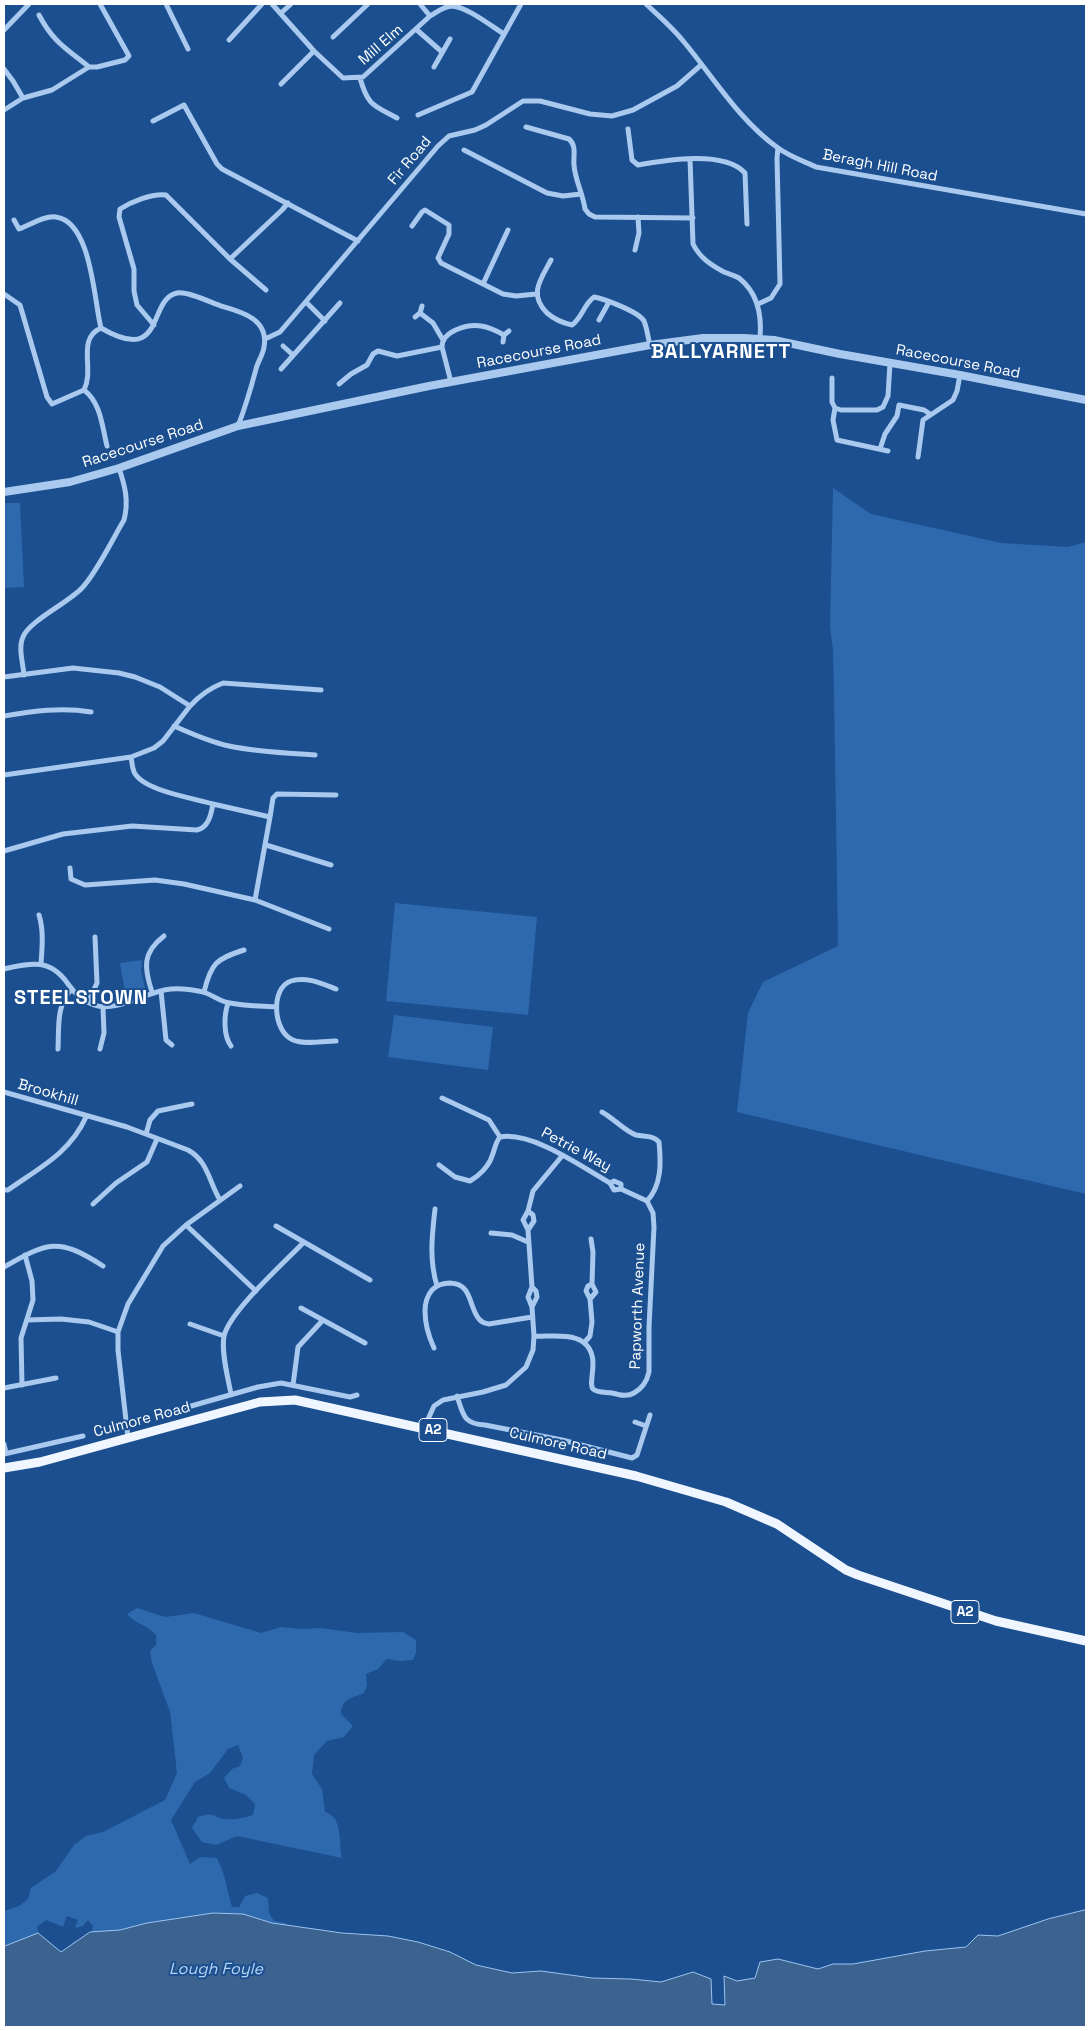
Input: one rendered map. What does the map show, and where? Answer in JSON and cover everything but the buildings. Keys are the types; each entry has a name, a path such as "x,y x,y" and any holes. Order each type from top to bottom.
{"main road":[{"name":"Culmore Road","path":"4,1468 40,1462 260,1402 296,1400 636,1476 726,1502 776,1524 846,1570 858,1575 996,1621 1086,1641"}],"street":[{"path":"4,30 29,4"},
{"path":"4,110 23,98 52,90 89,67 97,67 125,60 129,56 100,4"},
{"path":"166,4 188,49"},
{"path":"229,40 262,4"},
{"name":"Mill Elm","path":"272,4 314,51 343,78 360,78 417,30 430,16 450,6 476,16 504,34"},
{"path":"281,13 291,4"},
{"path":"333,37 368,4"},
{"path":"420,4 430,16"},
{"path":"418,115 472,92 521,4"},
{"name":"Beragh Hill Road","path":"646,4 684,41 752,125 778,148 816,167 1086,214"},
{"path":"39,15 49,31 65,50 89,67"},
{"name":"Mill Elm","path":"417,30 442,52"},
{"path":"434,67 450,39"},
{"path":"281,84 314,51"},
{"name":"Fir Road","path":"265,340 280,332 438,146 449,136 475,130 486,125 523,101 540,101 590,114 612,116 652,100 677,86 702,65"},
{"path":"4,69 14,81 23,98"},
{"name":"Mill Elm","path":"360,78 365,96 369,102 397,118"},
{"path":"152,121 184,105 222,169 358,241"},
{"path":"526,127 569,139 572,142 574,145 574,166 585,209 589,214 595,217 693,218"},
{"path":"628,129 632,160 638,165 667,160 711,159 741,168 745,173 747,224"},
{"path":"758,304 771,298 780,284 778,148"},
{"path":"464,150 547,193 563,196 581,194"},
{"path":"690,159 693,244 698,254 707,262 738,278 750,289 758,304 760,338"},
{"path":"154,325 137,304 134,291 134,269 119,217 120,210 127,205 159,194 166,196 230,259 266,290"},
{"path":"230,259 288,203"},
{"path":"412,226 425,210 449,225 449,234 440,251 438,260 508,296 536,294"},
{"path":"14,220 19,229 48,218 56,217 65,220 71,226 84,247 91,272 101,328"},
{"path":"634,250 639,233 638,217"},
{"path":"483,284 508,230"},
{"path":"552,260 536,294 538,302 552,317 572,325 579,320 590,300 594,297 637,314 643,320 650,345"},
{"path":"101,328 124,340 137,339 150,331 161,308 169,297 177,293 251,316 264,332 265,340 262,356 238,426"},
{"path":"4,294 20,305 47,397 52,404 84,390 89,376 88,342 90,335 101,328"},
{"path":"306,302 325,321"},
{"path":"599,320 608,302"},
{"path":"281,369 340,303"},
{"path":"415,317 420,313 422,306"},
{"path":"420,313 432,323 443,340 442,348 451,382"},
{"path":"443,340 460,328 480,326 507,333 503,342"},
{"name":"Racecourse Road","path":"4,492 70,482 119,468 238,426 451,382 650,345 703,338 760,338 1086,400"},
{"path":"283,346 293,355"},
{"path":"339,384 367,364 373,354 378,351 397,356 442,348"},
{"path":"835,408 841,410 877,410 884,407 888,396 890,363"},
{"path":"918,457 923,420 953,400 960,375"},
{"path":"832,378 832,402 835,408 833,420 837,440 888,451"},
{"path":"84,390 98,406 107,446"},
{"path":"880,449 885,434 897,416 899,405 924,410 930,414"},
{"path":"24,675 21,654 22,637 34,623 64,603 82,588 124,520 127,508 126,492 119,468"},
{"path":"4,677 73,668 119,673 160,687 190,706"},
{"path":"4,775 131,757 154,748 163,741 199,696 224,683 321,690"},
{"path":"4,716 72,709 91,712"},
{"path":"174,726 203,739 229,746 314,755"},
{"path":"131,757 135,773 141,780 157,789 270,817"},
{"path":"256,900 273,798 277,794 336,794"},
{"path":"4,852 63,834 132,826 203,829 208,823 213,804"},
{"path":"266,845 331,865"},
{"path":"70,868 71,879 85,884 155,880 184,884 256,900 329,929"},
{"path":"39,916 42,923 41,964"},
{"path":"152,992 146,973 146,962 149,952 158,940 164,936"},
{"path":"88,1002 97,983 95,937"},
{"path":"204,992 212,966 227,955 244,950"},
{"path":"4,969 27,964 41,964 56,970 78,997 103,1008 124,1003 152,992 172,989 204,992 228,1003 276,1007"},
{"path":"336,989 306,980 289,982 283,987 276,1007 280,1026 287,1036 293,1040 307,1042 336,1041"},
{"path":"58,1049 60,1013 65,998 72,989"},
{"path":"161,991 166,1040 172,1046"},
{"path":"228,1003 225,1026 231,1046"},
{"path":"100,1049 104,1033 103,1008"},
{"name":"Brookhill","path":"4,1092 86,1117 127,1127 197,1155 207,1170 220,1200"},
{"path":"439,1165 455,1177 470,1181 476,1178 492,1159 494,1145 500,1137 489,1120 442,1098"},
{"path":"146,1134 150,1120 158,1111 192,1104"},
{"path":"602,1112 635,1135 650,1136 659,1142 659,1178 654,1192 647,1201"},
{"name":"Brookhill","path":"4,1190 8,1190 59,1154 78,1134 86,1117"},
{"name":"Petrie Way","path":"500,1137 509,1135 532,1140 610,1183 618,1181 621,1184 621,1189 647,1201"},
{"path":"93,1204 116,1183 147,1162 157,1139"},
{"path":"424,1428 434,1406 443,1400 506,1385 526,1367 533,1350 534,1336 532,1307 528,1297 532,1287 528,1230 524,1220 533,1191 562,1156"},
{"path":"128,1438 119,1368 118,1332 128,1304 163,1246 186,1225 240,1186"},
{"name":"Papworth Avenue","path":"584,1343 593,1358 591,1385 594,1389 626,1396 640,1389 647,1381 649,1372 651,1255 654,1228 653,1214 647,1201"},
{"path":"435,1209 431,1253 437,1286"},
{"path":"528,1211 533,1215 534,1221 528,1230"},
{"path":"186,1225 256,1291"},
{"path":"276,1226 370,1280"},
{"path":"491,1233 512,1235 528,1242"},
{"path":"590,1299 596,1292 592,1284 593,1252 591,1239"},
{"path":"231,1394 223,1347 224,1336 232,1320 256,1291 304,1242"},
{"path":"4,1267 33,1250 62,1246 81,1252 103,1266"},
{"path":"22,1385 21,1338 33,1300 32,1282 25,1255"},
{"path":"434,1348 425,1326 425,1305 428,1296 437,1286 452,1283 466,1289 478,1318 489,1324 532,1317"},
{"path":"534,1336 571,1337 584,1343 590,1336 592,1322 590,1299 586,1291 592,1284"},
{"path":"532,1287 536,1291 537,1297 532,1307"},
{"path":"301,1308 365,1343"},
{"path":"27,1320 89,1322 118,1332"},
{"path":"293,1385 298,1348 322,1320"},
{"path":"190,1324 224,1336"},
{"path":"4,1388 56,1378"},
{"path":"163,1414 270,1384 293,1385 350,1398 357,1395"},
{"path":"457,1396 461,1410 467,1420 474,1424 562,1440 632,1458 637,1455 650,1416"},
{"path":"635,1422 646,1426"},
{"path":"4,1444 5,1453 83,1436"}],"shaded area":[{"path":"833,488 871,514 1001,543 1068,547 1086,542 1086,1194 737,1112 748,1013 763,982 838,946 833,650 830,627"},
{"path":"4,503 20,503 24,587 4,588"},
{"path":"395,903 537,917 528,1015 386,1001"},
{"path":"142,960 141,971 145,988 126,998 120,963"},
{"path":"394,1015 493,1027 488,1070 388,1057"},
{"path":"137,1608 165,1617 194,1613 261,1633 281,1627 321,1628 357,1633 403,1632 416,1640 416,1653 413,1660 387,1659 378,1669 366,1674 367,1685 364,1693 345,1702 341,1709 341,1714 353,1726 344,1737 327,1741 314,1755 312,1774 322,1789 325,1812 335,1819 338,1825 342,1858 237,1836 216,1845 202,1842 192,1828 198,1817 211,1814 225,1819 232,1819 253,1815 255,1804 246,1795 229,1788 224,1778 232,1769 240,1766 243,1758 238,1745 228,1749 210,1773 195,1782 171,1820 190,1864 200,1857 217,1858 223,1872 232,1907 239,1907 245,1896 257,1893 268,1898 269,1913 274,1921 286,1923 296,1933 88,1950 70,1945 75,1941 90,1939 93,1926 88,1920 83,1926 75,1928 78,1920 67,1916 63,1927 46,1920 37,1927 39,1934 4,1955 4,1911 19,1906 28,1899 31,1888 56,1871 74,1845 86,1836 103,1832 165,1800 177,1773 170,1712 152,1663 150,1651 156,1645 156,1635 127,1614"}],"water":[{"name":"Lough Foyle","path":"1086,1910 1086,2027 4,2027 5,1946 38,1933 61,1952 90,1932 120,1930 147,1923 213,1913 243,1914 272,1923 342,1933 388,1936 418,1942 450,1952 476,1965 512,1973 541,1971 592,1978 661,1982 693,1972 711,1979 712,2004 725,2005 724,1976 737,1981 755,1978 760,1962 778,1959 818,1969 833,1964 853,1964 925,1951 966,1947 978,1935 998,1936 1048,1919"}],"district":[{"name":"BALLYARNETT","path":"721,353"},
{"name":"STEELSTOWN","path":"81,999"}]}
